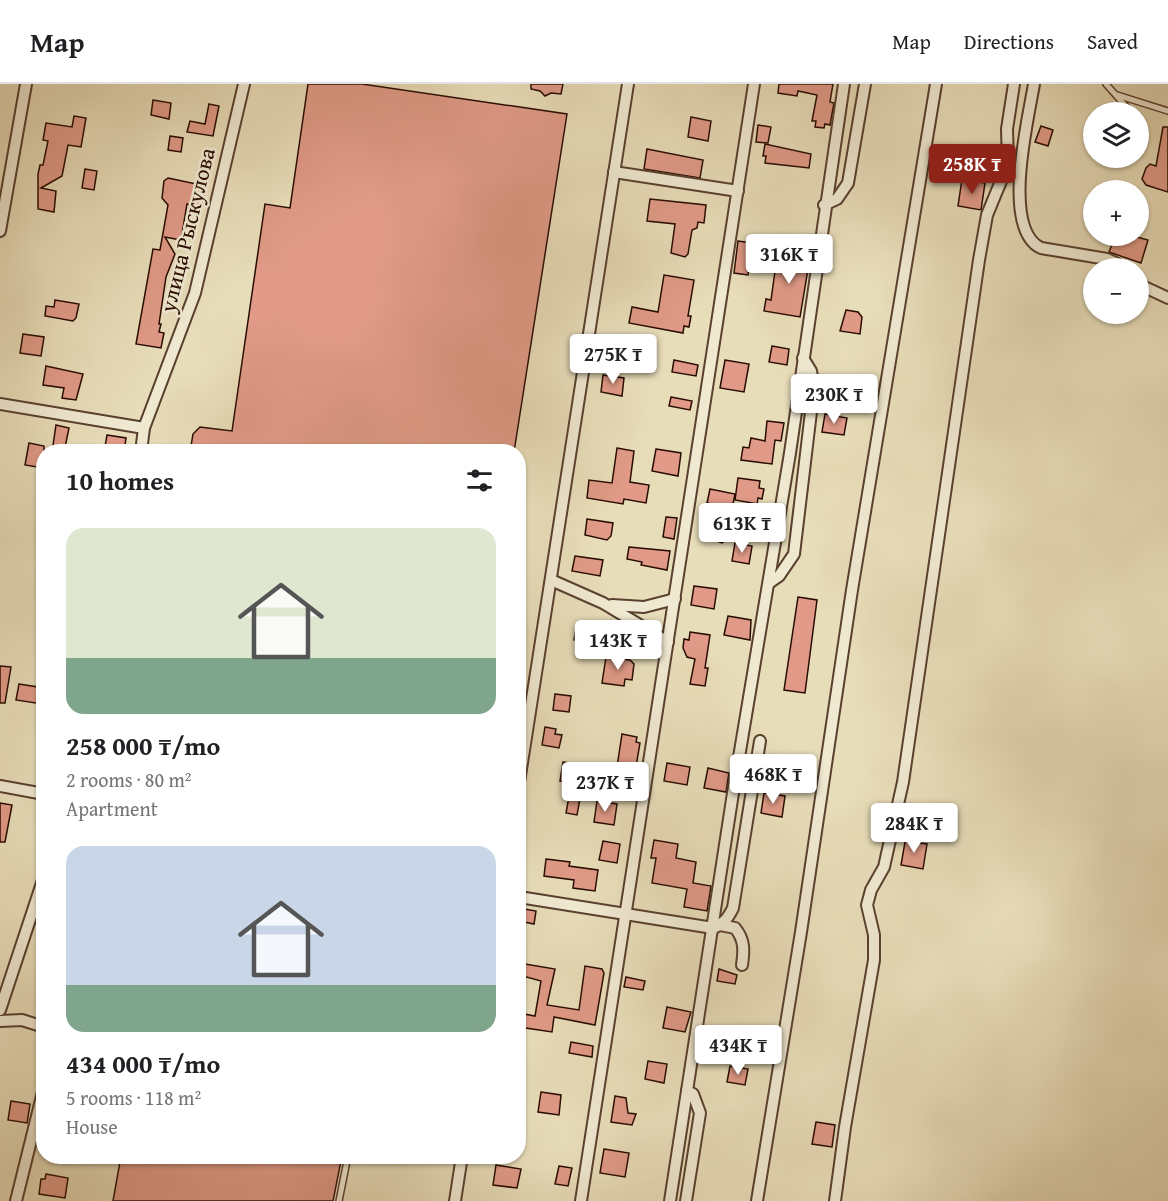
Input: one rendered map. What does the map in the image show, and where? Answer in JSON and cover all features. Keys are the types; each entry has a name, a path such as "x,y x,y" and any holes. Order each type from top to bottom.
{"street":[{"path":"0,231 26,84"},
{"name":"улица Рыскулова","path":"142,444 144,428 195,293 243,84"},
{"path":"526,739 628,84"},
{"path":"581,1201 754,84"},
{"path":"670,1201 716,927 844,84"},
{"path":"824,206 837,199 848,183 865,84"},
{"path":"756,1201 801,932 854,578 936,84"},
{"path":"835,1201 844,1127 874,960 874,935 867,905 871,890 884,867 903,782 979,260 987,215 1008,164 1007,129 1014,84"},
{"path":"1034,84 1019,192 1025,232 1033,244 1041,248 1101,258"},
{"path":"614,172 738,191"},
{"path":"1149,289 1168,298"},
{"path":"769,583 779,576 794,554 814,387 811,371 803,358"},
{"path":"0,404 144,428"},
{"path":"552,580 603,603 668,642"},
{"path":"603,603 621,607 644,607 675,599"},
{"path":"716,927 728,918 733,908 760,741"},
{"path":"0,786 36,793"},
{"path":"526,898 735,928 741,935 744,949 742,965"},
{"path":"0,1010 36,901"},
{"path":"0,1021 21,1020 36,1025"},
{"path":"686,1201 700,1113 693,1094 687,1090"},
{"path":"16,1201 36,1120"},
{"path":"455,1201 461,1164"}],"lane":[{"path":"1106,84 1123,102"},
{"path":"1117,95 1168,111"},
{"path":"339,1201 346,1164"}],"building":[{"path":"308,84 362,84 567,114 515,444 191,444 193,434 200,427 232,431 265,204 290,208"},
{"path":"531,84 563,84 561,94 551,93 545,96 540,91 531,89"},
{"path":"779,84 833,84 830,102 834,103 830,125 825,124 824,128 815,127 816,121 812,121 817,95 798,91 797,96 778,93"},
{"path":"153,100 171,103 169,119 151,115"},
{"path":"209,104 219,106 213,136 187,132 190,121 205,124"},
{"path":"74,116 86,118 81,147 68,145 62,176 41,188 56,191 54,212 38,209 38,174 40,165 43,165 48,141 43,140 46,123 72,127"},
{"path":"691,117 711,121 708,141 688,137"},
{"path":"758,125 771,127 768,143 756,142"},
{"path":"1041,126 1053,130 1048,146 1035,142"},
{"path":"1163,127 1168,127 1168,192 1149,186 1149,180 1142,179 1150,164 1156,166"},
{"path":"170,136 183,138 181,152 168,150"},
{"path":"765,144 811,154 809,168 765,163 766,156 763,156"},
{"path":"647,149 703,160 700,178 644,169"},
{"path":"85,169 97,171 94,190 82,188"},
{"path":"168,178 206,186 202,207 187,204 181,240 165,237 175,254 166,277 159,324 161,324 159,332 164,333 161,348 136,344 153,249 160,250 168,205 162,198 164,181"},
{"path":"962,179 985,183 981,210 958,206"},
{"path":"650,199 706,205 704,223 698,222 697,228 692,230 688,254 685,257 671,253 675,224 647,221"},
{"path":"738,241 758,244 756,257 750,256 748,275 734,273"},
{"path":"789,245 805,251 802,268 808,269 800,317 764,311 766,299 771,300 776,264 786,265"},
{"path":"1111,246 1146,246 1143,258 1126,258 1109,252"},
{"path":"664,275 694,280 688,316 691,316 689,327 684,326 683,333 629,323 632,307 658,312"},
{"path":"55,300 79,304 76,318 73,321 45,316 46,306 54,307"},
{"path":"846,310 858,312 862,317 860,334 840,331"},
{"path":"23,334 44,337 41,356 20,353"},
{"path":"624,341 648,346 645,365 641,368 620,364"},
{"path":"772,346 789,349 787,365 769,362"},
{"path":"674,360 698,365 696,376 672,372"},
{"path":"725,360 749,364 744,392 720,388"},
{"path":"46,366 83,374 76,400 62,398 64,388 43,385"},
{"path":"603,375 624,378 622,396 601,392"},
{"path":"671,397 692,401 690,410 669,406"},
{"path":"825,414 847,418 844,435 822,432"},
{"path":"767,421 784,423 781,441 775,440 772,464 741,460 743,447 749,448 751,438 765,441"},
{"path":"56,425 69,428 66,444 53,444"},
{"path":"107,435 126,438 125,444 105,444"},
{"path":"29,443 36,444 36,467 25,465"},
{"path":"617,448 634,451 630,482 649,485 646,503 624,499 623,504 587,498 589,480 612,483"},
{"path":"656,449 681,453 678,476 652,471"},
{"path":"738,478 760,481 759,488 764,489 762,499 758,498 757,504 735,500"},
{"path":"710,489 735,494 726,540 722,543 708,538 713,504 707,503"},
{"path":"666,517 677,518 674,539 663,537"},
{"path":"587,519 613,523 611,536 607,540 585,535"},
{"path":"735,543 752,546 749,564 732,561"},
{"path":"629,547 670,551 667,570 641,565 642,562 627,559"},
{"path":"575,556 603,560 600,576 572,571"},
{"path":"694,586 717,589 714,609 691,605"},
{"path":"798,597 817,600 805,693 784,690"},
{"path":"728,616 751,620 750,640 724,635"},
{"path":"577,623 598,627 595,644 574,640"},
{"path":"690,632 710,635 705,686 690,684 695,659 687,657 683,648 684,639 689,640"},
{"path":"606,657 630,660 634,664 632,680 625,679 624,686 602,683"},
{"path":"0,666 11,667 5,703 0,703"},
{"path":"19,684 36,687 36,703 16,700"},
{"path":"555,694 571,696 569,712 553,710"},
{"path":"545,727 556,729 555,734 562,735 559,748 542,745"},
{"path":"622,734 637,737 636,742 640,743 632,790 614,787"},
{"path":"563,762 583,765 580,784 560,781"},
{"path":"667,763 690,767 687,785 664,781"},
{"path":"708,768 729,773 726,792 704,788"},
{"path":"570,791 581,793 577,815 566,813"},
{"path":"764,793 785,796 782,817 761,813"},
{"path":"597,801 617,804 614,825 594,822"},
{"path":"0,803 12,805 5,842 0,842"},
{"path":"910,837 913,842 927,844 923,869 901,865 905,842"},
{"path":"654,840 678,844 676,858 696,862 693,883 711,886 707,911 684,907 687,889 652,883 656,858 651,858"},
{"path":"603,841 620,844 617,863 599,860"},
{"path":"546,859 570,862 569,866 598,870 595,891 573,888 574,880 544,876"},
{"path":"526,909 536,911 534,924 526,922"},
{"path":"526,964 555,969 547,1005 579,1010 585,966 602,969 604,973 595,1025 554,1017 552,1032 526,1028 526,1014 535,1016 541,981 526,977"},
{"path":"719,969 737,975 735,984 717,981"},
{"path":"626,977 645,981 643,990 624,987"},
{"path":"667,1007 691,1012 685,1032 663,1028"},
{"path":"571,1042 593,1046 592,1057 569,1053"},
{"path":"648,1061 667,1064 664,1083 645,1079"},
{"path":"730,1066 748,1069 745,1085 727,1082"},
{"path":"541,1092 561,1095 559,1115 538,1112"},
{"path":"615,1096 626,1098 628,1113 636,1114 632,1125 611,1122"},
{"path":"11,1101 30,1104 27,1123 8,1120"},
{"path":"816,1122 835,1125 832,1147 812,1144"},
{"path":"604,1149 629,1153 625,1177 600,1173"},
{"path":"120,1164 340,1164 333,1201 113,1201"},
{"path":"496,1165 521,1169 517,1188 493,1185"},
{"path":"559,1166 572,1168 568,1186 555,1184"},
{"path":"46,1174 68,1178 65,1198 39,1194 41,1179 45,1179"}]}
